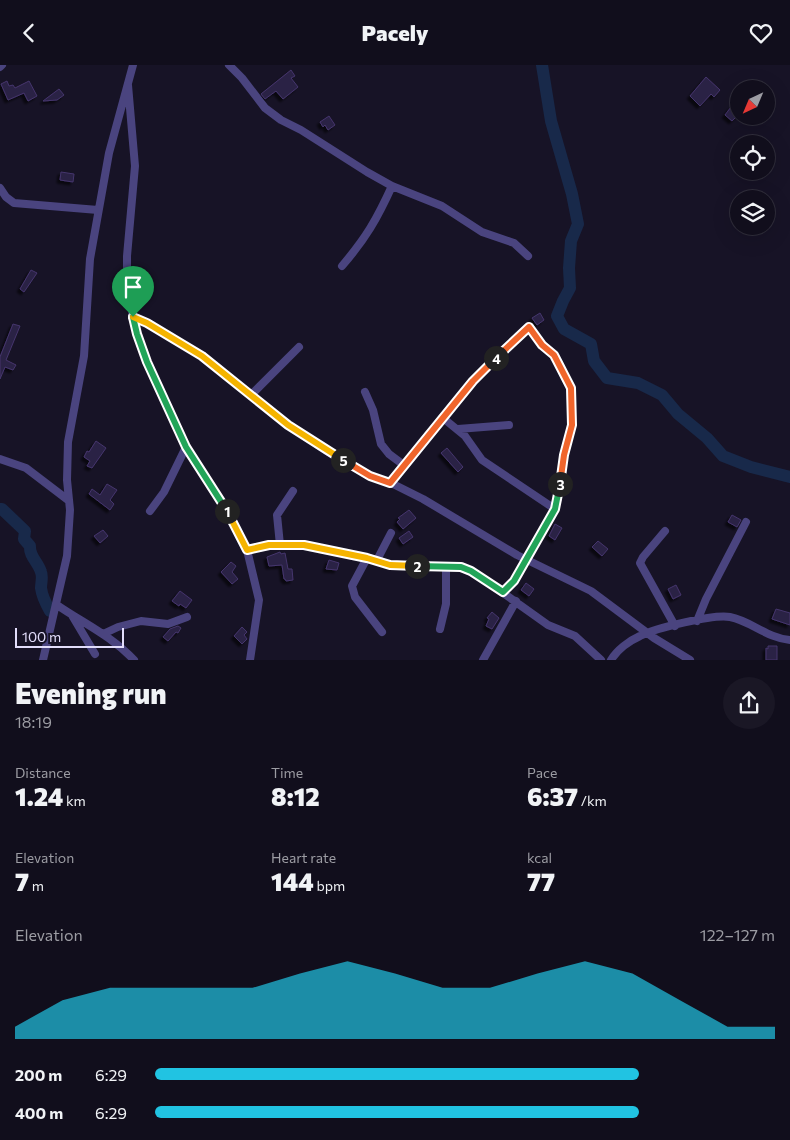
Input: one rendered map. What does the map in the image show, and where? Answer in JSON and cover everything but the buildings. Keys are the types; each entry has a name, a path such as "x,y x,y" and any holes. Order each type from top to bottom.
{"street":[{"path":"43,660 57,605 70,531 68,442 84,356 88,273 109,153 133,65"},
{"path":"229,65 272,115 301,130 392,186 442,206 482,232 509,240 528,256"},
{"path":"128,85 135,166 127,256 127,285 133,317 147,362 186,447 227,511 247,550 258,600 250,660"},
{"path":"342,266 362,243 377,219 392,186"},
{"path":"0,188 6,197 14,203 98,210"},
{"path":"133,317 147,323 202,356 288,425 325,451 370,476 390,483 450,514 526,559 592,591 647,633 690,660"},
{"path":"390,483 473,381 529,327 542,345 554,355 571,388 572,425 564,455 560,489 555,509 514,581 503,592"},
{"path":"251,395 299,347"},
{"path":"365,392 373,410 381,444 389,454 405,466"},
{"path":"443,418 458,429 482,459 555,509"},
{"path":"458,429 509,425"},
{"path":"150,511 164,492 186,447"},
{"path":"0,459 26,468 68,500"},
{"path":"280,545 277,515 294,491"},
{"path":"697,621 706,599 746,521"},
{"path":"664,531 640,563 675,626"},
{"path":"377,560 391,533"},
{"path":"247,550 269,545 304,545 377,560 390,565 461,567 471,571 503,592 548,625 575,636 601,660"},
{"path":"367,558 352,586 352,591 382,632"},
{"path":"440,629 446,604 446,567"},
{"path":"483,660 516,601"},
{"path":"57,605 103,634 121,647 134,660"},
{"path":"72,615 96,655"},
{"path":"103,634 118,627 141,621 168,625 187,617"},
{"path":"611,660 616,652 639,636 718,617 730,617 778,639 790,640"}],"waterway":[{"path":"542,65 551,121 572,194 578,224 571,241 570,288 557,316 564,329 591,344 594,361 607,378 638,383 662,395 678,414 707,438 723,456 751,467 790,477"},
{"path":"0,509 25,531 24,539 30,546 31,553 40,568 42,576 41,588 44,600 50,611"}],"route":[{"path":"133,317 147,323 202,356 288,425 325,451 370,476 390,483 473,381 529,327 542,345 554,355 571,388 572,425 564,455 560,489 555,509 514,581 503,592 471,571 461,567 390,565 377,560 304,545 269,545 247,550 227,511 186,447 147,362 133,317"}]}
